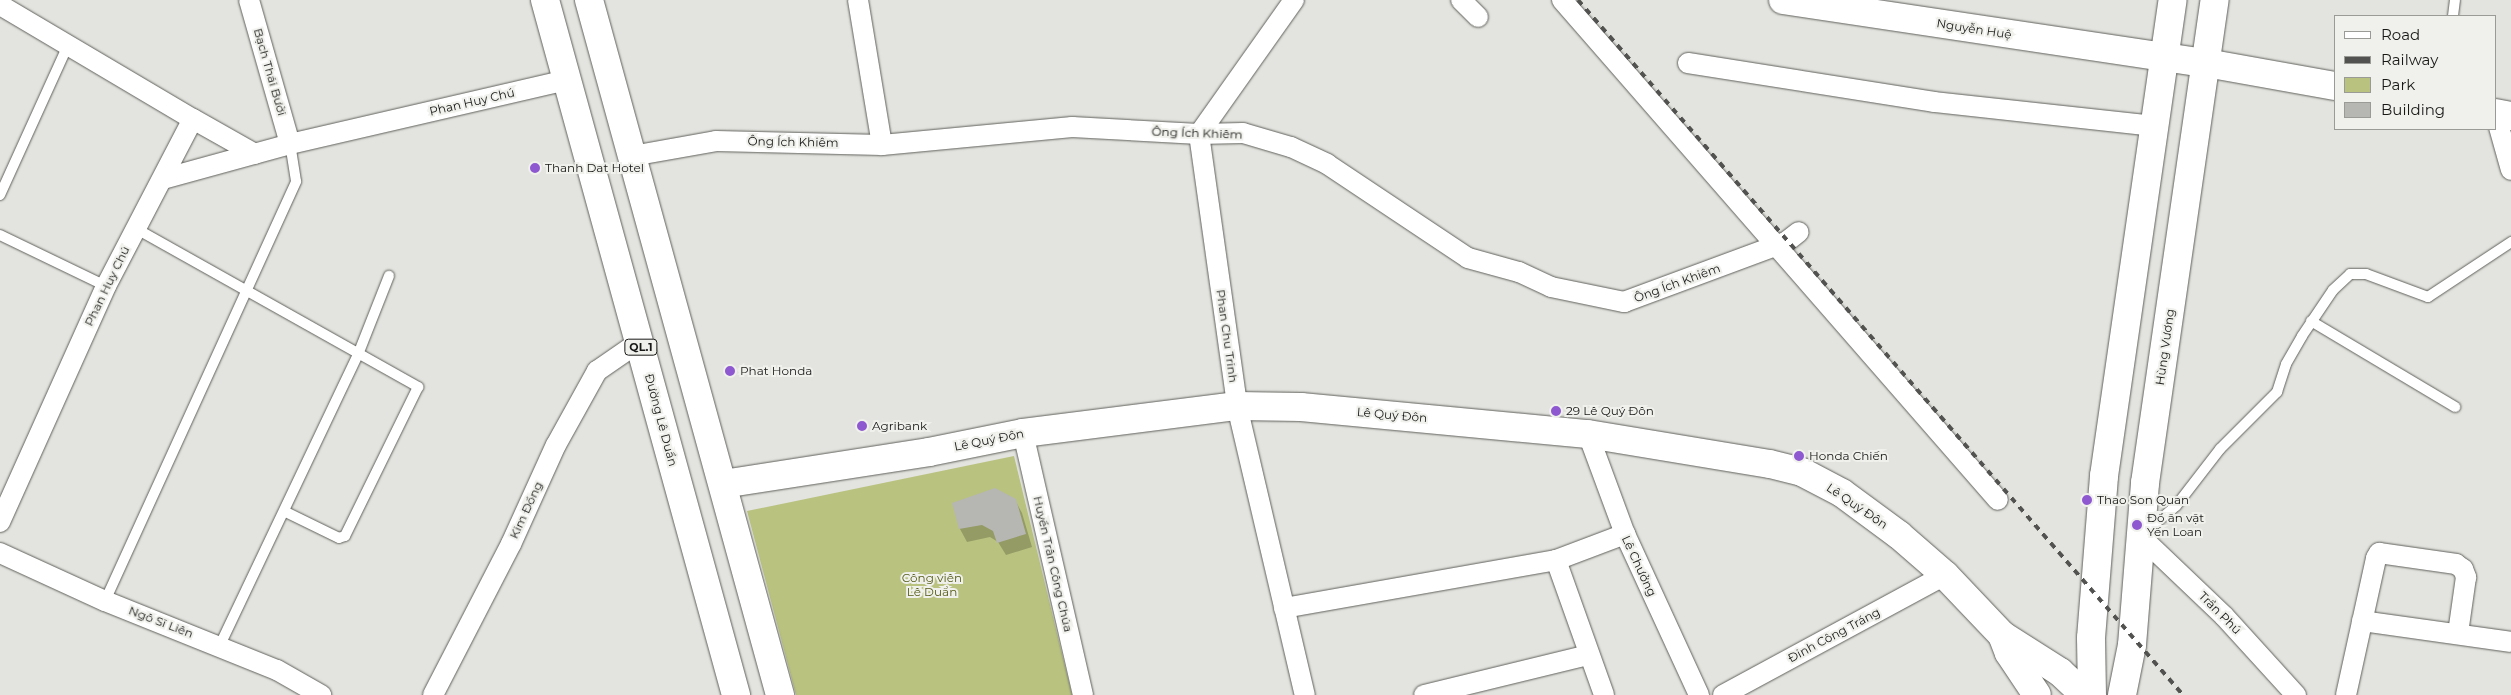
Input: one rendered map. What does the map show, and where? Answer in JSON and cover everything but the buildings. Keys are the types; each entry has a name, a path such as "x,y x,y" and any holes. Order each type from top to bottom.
{"main road":[{"name":"Đường Lê Duẩn","path":"544,0 736,695"},
{"path":"589,0 780,695"},
{"name":"Nguyễn Huệ","path":"1788,0 2206,63"},
{"path":"2092,695 2091,638 2104,476 2173,0"},
{"name":"Hùng Vương","path":"2122,695 2132,645 2145,483 2215,0"},
{"path":"2206,63 2334,86"},
{"path":"2496,113 2511,116"},
{"name":"Lê Quý Đôn","path":"682,496 723,484 928,452 1023,433 1237,406 1301,407 1588,434 1770,464 1802,472 1842,493 1899,535 1945,575 2002,635 2060,672 2085,695"},
{"name":"Lê Quý Đôn","path":"2002,635 2009,653 2036,695"}],"street":[{"name":"Bạch Thái Bưởi","path":"249,0 290,144"},
{"path":"858,0 882,144"},
{"path":"1199,134 1294,0"},
{"path":"1461,0 1478,17"},
{"path":"1562,0 1998,500"},
{"path":"0,5 67,47 255,154"},
{"path":"1688,63 1934,102 2154,126"},
{"name":"Phan Huy Chú","path":"163,179 290,144 567,80"},
{"path":"2496,117 2511,170"},
{"name":"Phan Huy Chú","path":"0,522 106,286 193,119"},
{"name":"Ông Ích Khiêm","path":"632,156 716,141 882,144 1072,127 1199,134 1243,133 1291,147 1327,164 1468,258 1519,272 1551,287 1624,302 1777,246 1799,232"},
{"name":"Phan Chu Trinh","path":"1199,134 1237,406 1305,695"},
{"name":"Kim Đồng","path":"433,695 511,544 556,445 597,372 639,342"},
{"name":"Huyền Trân Công Chúa","path":"1023,433 1083,695"},
{"name":"Lê Chưởng","path":"1588,434 1624,534 1699,695"},
{"path":"1284,608 1556,560 1624,534"},
{"name":"Trần Phú","path":"2140,536 2224,616 2296,695"},
{"path":"2346,695 2376,558 2385,552 2456,564 2463,569 2466,577 2458,633"},
{"name":"Ngô Sĩ Liên","path":"0,553 105,601 220,645 277,670 321,695"},
{"path":"1556,560 1604,695"},
{"name":"Đinh Công Tráng","path":"1723,695 1945,575"},
{"path":"2362,621 2458,633 2511,642"},
{"path":"1424,695 1588,654"}],"lane":[{"path":"2453,15 2456,0"},
{"path":"0,195 67,47"},
{"path":"105,601 296,181 290,144"},
{"path":"135,228 359,352 418,387 345,536 339,538 284,511"},
{"path":"0,235 106,286"},
{"path":"2140,536 2176,506 2220,449 2277,392 2286,364 2311,321 2333,290 2350,274 2366,274 2428,297 2511,242"},
{"path":"220,645 359,352 389,276"},
{"path":"2311,321 2455,407"}],"green space":[{"name":"Công viên Lê Duẩn","path":"1014,456 1072,695 796,695 747,511"}],"railway":[{"path":"1578,0 2183,695"}],"place":[{"name":"Thanh Dat Hotel","path":"535,168"},
{"name":"Phat Honda","path":"730,371"},
{"name":"29 Lê Quý Đôn","path":"1556,411"},
{"name":"Agribank","path":"862,426"},
{"name":"Honda Chiến","path":"1799,456"},
{"name":"Thao Son Quan","path":"2087,500"},
{"name":"Đồ ăn vặt Yến Loan","path":"2137,525"}]}
